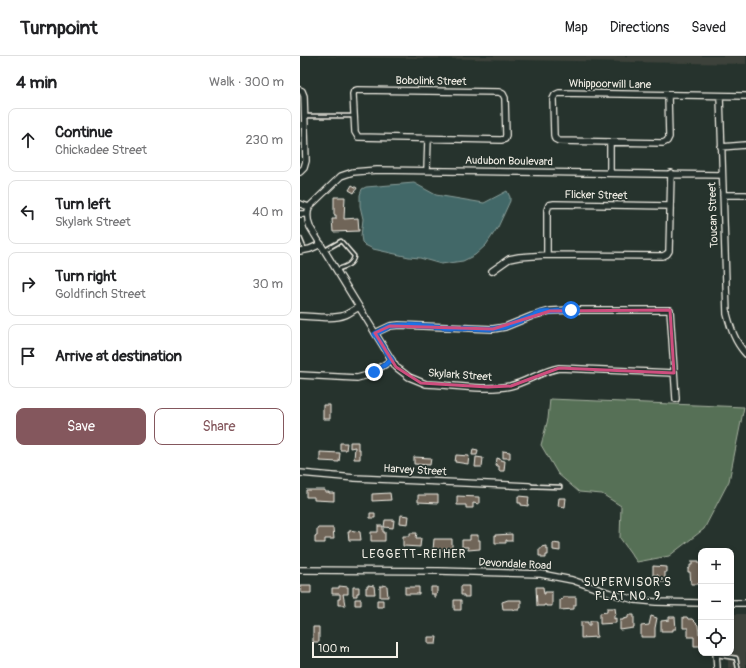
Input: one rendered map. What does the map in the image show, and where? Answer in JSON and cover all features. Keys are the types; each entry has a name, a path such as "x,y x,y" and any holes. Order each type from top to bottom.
{"street":[{"path":"300,90 304,96 306,161 304,168 300,172"},
{"name":"Bobolink Street","path":"357,90 499,92 503,94 505,98 506,135 505,139 501,140 358,137 354,132 354,116 353,94 354,91 357,90"},
{"name":"Whippoorwill Lane","path":"668,95 669,137 667,141 663,143 559,141 554,135 554,98 559,93 668,95 720,96"},
{"path":"720,96 746,96"},
{"name":"Toucan Street","path":"720,96 728,314 734,336 746,354"},
{"path":"427,170 428,139"},
{"path":"610,142 610,173"},
{"path":"721,147 746,145"},
{"name":"Audubon Boulevard","path":"308,207 335,181 347,173 371,170 722,175"},
{"path":"492,271 513,258 547,255 663,256 667,254 669,251 670,174"},
{"path":"723,195 746,195"},
{"path":"300,204 308,207 307,214 300,214"},
{"name":"Flicker Street","path":"547,255 547,210 549,205 670,206"},
{"name":"Skylark Street","path":"307,214 310,227 396,367 404,374 421,382 488,387 511,386 547,371 564,368 674,373"},
{"path":"302,251 321,244"},
{"path":"300,316 332,318 347,315 359,307"},
{"path":"375,334 390,326 399,325 493,329 505,327 540,313 559,310 670,310 676,399"},
{"path":"300,375 357,378 374,372 392,360"},
{"name":"Harvey Street","path":"300,473 355,478 529,486"},
{"name":"Devondale Road","path":"300,570 439,571 541,574 572,580 635,600 662,603 698,603"},
{"path":"734,603 746,603"},
{"path":"716,656 717,668"}],"lane":[{"path":"304,116 354,116"},
{"path":"300,238 302,251"},
{"path":"325,251 341,241 354,256 353,261 350,264 336,270"},
{"path":"529,486 560,487"},
{"path":"726,656 736,658 738,668"}],"highlighted area":[{"path":"670,310 674,373 559,368 511,386 488,387 421,383 396,367 375,333 390,326 493,329 550,311"}],"shaded area":[{"path":"300,56 746,56 746,64"},
{"path":"734,614 746,614 746,668 728,668 728,656 734,656"}],"green space":[{"path":"550,399 744,407 729,481 704,529 669,556 637,562 620,538 621,506 602,494 579,492 558,474 541,445 548,419"}],"water":[{"path":"414,183 436,195 484,203 507,191 510,201 498,227 486,245 475,255 463,261 441,264 420,258 373,249 365,245 362,242 361,236 363,219 360,206 360,195 362,189 366,187"}],"building":[{"path":"352,185 357,188 354,193 349,190"},
{"path":"334,197 345,197 344,219 358,218 359,231 333,232 332,219 336,219 336,215 334,215"},
{"path":"323,405 330,405 330,419 323,419"},
{"path":"350,442 358,442 360,459 354,459 355,447 350,448"},
{"path":"340,443 347,443 346,450 340,450"},
{"path":"473,449 478,450 477,455 472,455"},
{"path":"503,451 510,452 510,458 503,458"},
{"path":"320,452 340,453 339,462 320,461"},
{"path":"456,455 469,456 468,464 455,462"},
{"path":"414,457 431,458 430,465 414,464"},
{"path":"476,457 483,458 482,467 475,467"},
{"path":"497,458 505,461 504,471 499,471 499,466 496,466"},
{"path":"306,490 325,490 325,492 334,493 334,501 314,500 314,497 306,497"},
{"path":"390,493 391,500 372,501 372,494"},
{"path":"418,495 438,495 438,503 418,502"},
{"path":"457,496 479,497 479,504 473,503 473,508 466,508 466,505 457,505"},
{"path":"518,496 529,497 528,506 518,503"},
{"path":"559,498 566,498 565,507 558,506"},
{"path":"370,513 375,513 375,518 370,518"},
{"path":"401,515 409,516 408,524 400,523"},
{"path":"385,520 394,520 393,528 384,527"},
{"path":"378,526 383,526 385,541 371,541 371,532 378,532"},
{"path":"317,528 333,528 334,539 325,539 325,543 315,543"},
{"path":"350,530 360,532 361,540 349,540 348,532 350,532"},
{"path":"410,533 417,533 416,538 421,538 420,547 403,546 403,536 410,536"},
{"path":"512,534 512,541 506,540 506,543 495,543 495,535"},
{"path":"470,535 478,535 478,540 480,540 480,549 468,550 468,547 462,547 462,540 470,540"},
{"path":"434,539 452,539 452,549 445,548 445,550 433,550"},
{"path":"553,543 560,544 560,551 553,550"},
{"path":"546,546 546,549 548,549 548,555 546,555 546,558 542,558 542,556 539,556 539,549"},
{"path":"692,561 698,561 698,584 691,584 690,572 688,572 688,569 690,568 690,565 692,565"},
{"path":"653,566 667,567 667,572 665,572 665,582 658,582 658,575 653,575"},
{"path":"300,585 311,585 311,593 301,593"},
{"path":"368,585 374,586 375,594 366,594 366,587 368,587"},
{"path":"339,586 348,587 348,594 343,594 345,605 338,605 340,594 332,594 332,588 339,588"},
{"path":"380,586 387,586 388,597 380,597"},
{"path":"461,586 469,586 469,597 464,597 464,595 461,595"},
{"path":"353,587 359,587 359,593 357,593 357,596 353,596"},
{"path":"405,587 419,587 419,594 405,594"},
{"path":"431,587 437,587 436,597 434,597 434,594 431,594"},
{"path":"536,587 543,587 544,594 545,592 552,592 552,606 537,606"},
{"path":"563,597 576,597 576,605 574,605 574,609 560,610 560,600 563,599"},
{"path":"355,599 361,599 361,605 355,605"},
{"path":"377,600 383,600 383,607 377,607"},
{"path":"454,600 461,600 461,610 454,610"},
{"path":"508,600 521,600 521,608 519,608 519,610 503,609 502,602"},
{"path":"607,608 615,608 616,615 614,615 614,619 616,618 616,623 600,624 600,613 607,612"},
{"path":"628,615 634,615 634,628 620,630 620,620 628,618"},
{"path":"651,616 657,618 655,637 641,637 641,626 649,625"},
{"path":"669,617 675,617 676,629 673,629 673,631 661,631 661,621 669,620"},
{"path":"683,617 692,619 698,625 698,646 694,646 694,637 688,637 688,628 683,628"},
{"path":"590,621 596,621 597,637 581,638 581,622 588,622 588,625 590,625"},
{"path":"313,627 319,627 319,642 313,642"},
{"path":"428,637 437,637 436,644 428,644"}],"district":[{"name":"LEGGETT-REIHER","path":"414,554"},
{"name":"SUPERVISOR'S PLAT NO. 9","path":"628,589"}],"route":[{"path":"374,372 392,360 375,334 390,326 404,325 484,330 505,327 540,313 571,310"}]}
